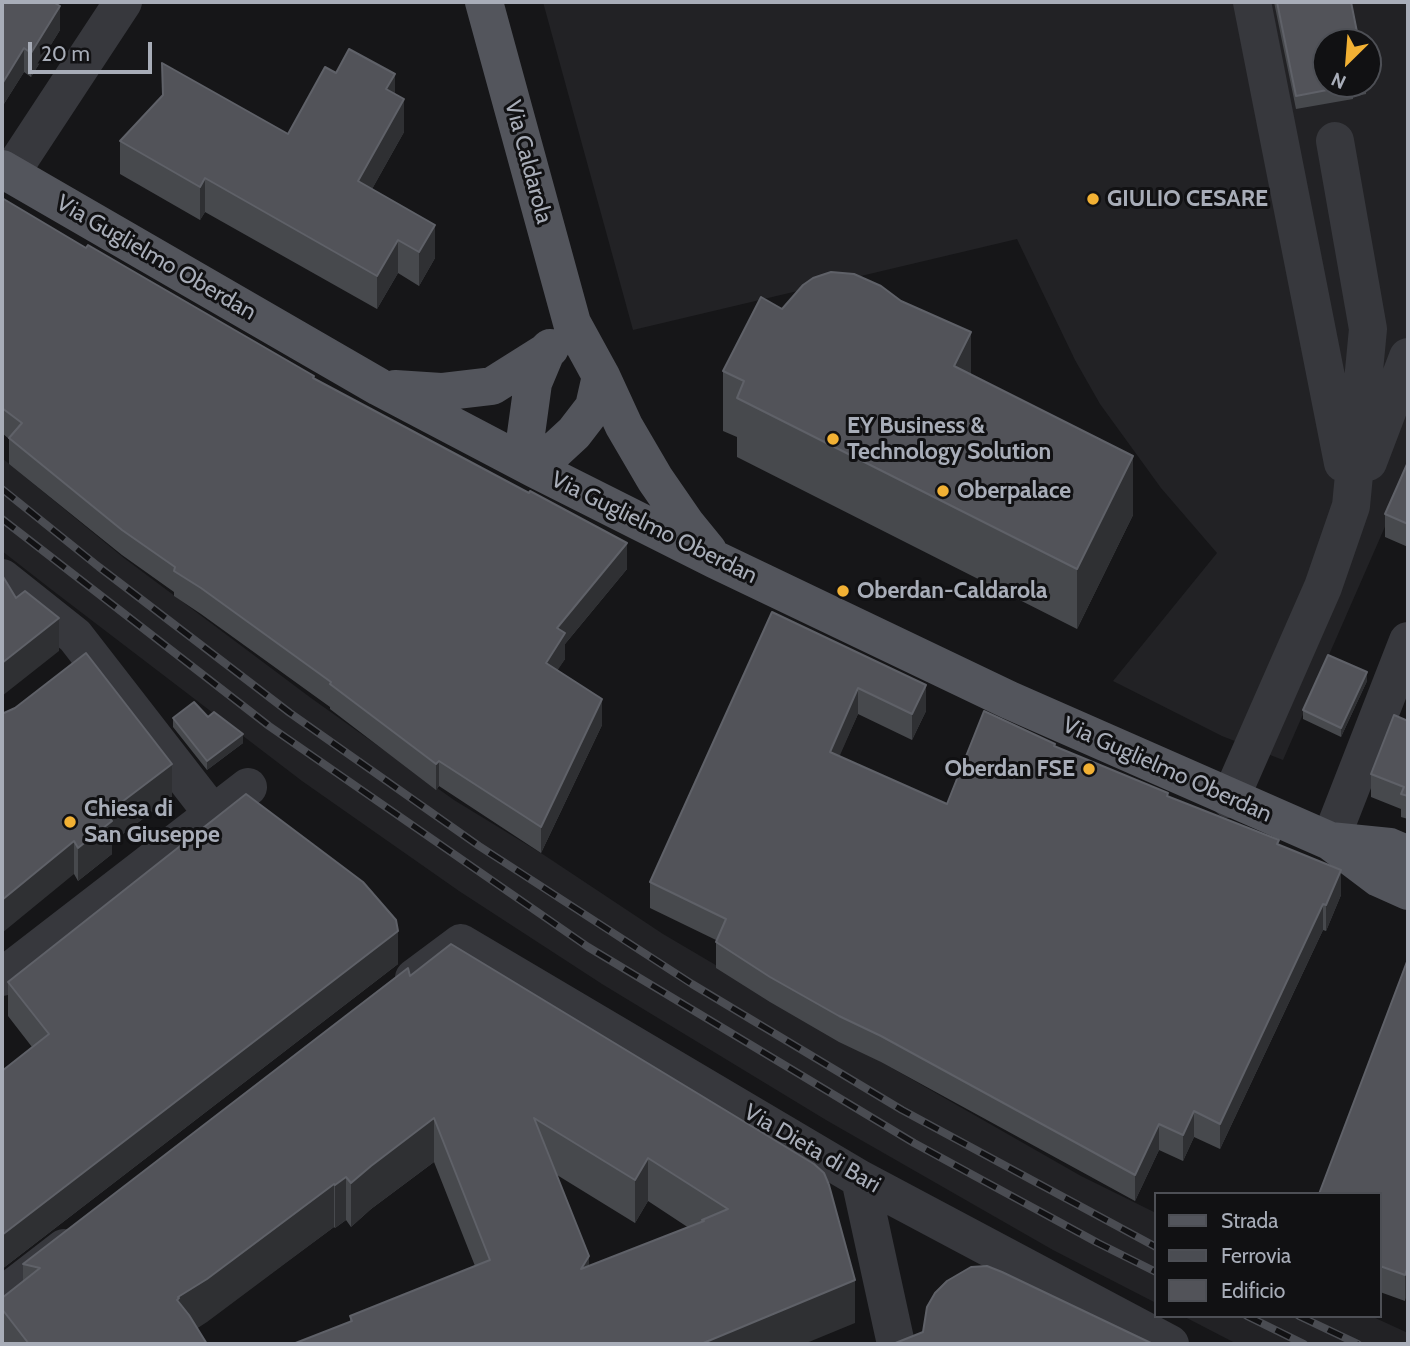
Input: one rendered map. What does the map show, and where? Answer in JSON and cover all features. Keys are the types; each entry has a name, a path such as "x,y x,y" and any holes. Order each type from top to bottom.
{"main road":[{"name":"Via Caldarola","path":"484,2 572,323 624,426 655,480 716,560"},
{"name":"Via Guglielmo Oberdan","path":"6,172 379,387 535,469 716,560 1009,700 1330,841 1379,878 1408,891"},
{"path":"572,323 547,352 533,383 526,434 535,469 574,433 594,407 601,376"},
{"path":"379,387 440,392 492,386 547,352"},
{"name":"Via Guglielmo Oberdan","path":"1330,841 1390,847 1408,855"}],"street":[{"path":"6,172 123,2"},
{"path":"1252,2 1351,506"},
{"path":"1335,141 1368,329 1351,506"},
{"path":"1230,799 1324,587 1351,506 1408,357"},
{"path":"2,578 75,636 213,814"},
{"path":"1330,841 1408,641"},
{"path":"60,678 90,654"},
{"path":"2,977 248,787"},
{"name":"Via Dieta di Bari","path":"384,1001 461,943 860,1178 1170,1344"},
{"path":"860,1178 896,1344"},
{"path":"2,1296 89,1228"}],"shaded area":[{"path":"543,2 1408,2 1408,474 1283,760 1222,736 1113,681 1217,553 1161,488 1100,404 1075,360 1017,239 633,330"},
{"path":"2,458 124,558 311,698 454,800 544,855 663,934 843,1040 1081,1176 1154,1212 1154,1302 1053,1250 826,1120 602,984 459,891 302,781 2,551"},
{"path":"1187,1318 1375,1318 1408,1333 1408,1344 1237,1344"}],"building":[{"path":"2,2 53,2 60,6 31,53 24,48 2,84"},
{"path":"1277,2 1351,2 1356,28 1312,28 1312,93 1296,96"},
{"path":"349,49 395,74 386,89 404,99 358,181 435,225 419,252 398,240 377,276 205,178 200,187 120,141 163,95 162,63 288,134 325,67 336,73"},
{"path":"2,198 86,248 88,245 314,376 313,378 627,543 557,628 565,633 546,663 602,699 541,827 439,761 436,764 330,684 331,682 174,571 175,567 122,530 9,438 22,423 2,408"},
{"path":"831,272 854,274 881,286 901,301 971,332 954,366 1133,456 1077,569 737,398 744,381 723,371 761,297 782,309 803,285 813,278"},
{"path":"1408,462 1408,524 1385,514"},
{"path":"2,575 16,598 25,591 59,618 2,663"},
{"path":"772,612 926,685 912,714 858,688 830,752 947,804 984,711 1055,744 1054,746 1168,793 1167,796 1279,840 1277,844 1341,870 1220,1124 1194,1111 1183,1135 1159,1124 1135,1175 770,977 716,942 726,919 650,882"},
{"name":"Chiesa di San Giuseppe","path":"86,653 172,764 106,814 112,821 78,848 74,841 2,900 2,712 15,708"},
{"path":"1328,655 1367,672 1341,728 1303,710"},
{"path":"194,702 208,717 214,712 243,734 207,761 173,718"},
{"path":"1394,715 1408,721 1408,796 1401,794 1404,787 1371,774"},
{"path":"246,794 363,882 396,920 398,931 2,1235 2,1071 49,1034 8,982"},
{"path":"451,944 814,1164 824,1173 829,1185 855,1280 701,1344 293,1344 352,1321 350,1316 490,1260 434,1118 351,1183 346,1177 334,1184 207,1279 178,1297 177,1300 207,1344 29,1344 2,1309 2,1298 40,1268 23,1264 408,968 410,976","holes":["534,1118 635,1180 648,1158 728,1209 581,1269 589,1256"]},
{"path":"1408,959 1408,1266 1405,1275 1382,1267 1382,1192 1320,1192"},
{"path":"987,1266 1153,1344 893,1344 923,1332 927,1307 935,1293 947,1281 971,1267"}],"railway":[{"path":"2,489 290,713 479,846 692,984 902,1110 1154,1246"},
{"path":"2,519 269,726 588,947 914,1143 1154,1271"},
{"path":"1251,1318 1304,1344"},
{"path":"1303,1318 1358,1344"}],"place":[{"name":"GIULIO CESARE","path":"1093,199"},
{"name":"EY Business & Technology Solution","path":"833,439"},
{"name":"Oberpalace","path":"943,491"},
{"name":"Oberdan-Caldarola","path":"843,591"},
{"name":"Oberdan FSE","path":"1089,769"},
{"name":"Chiesa di San Giuseppe","path":"70,822"}]}
